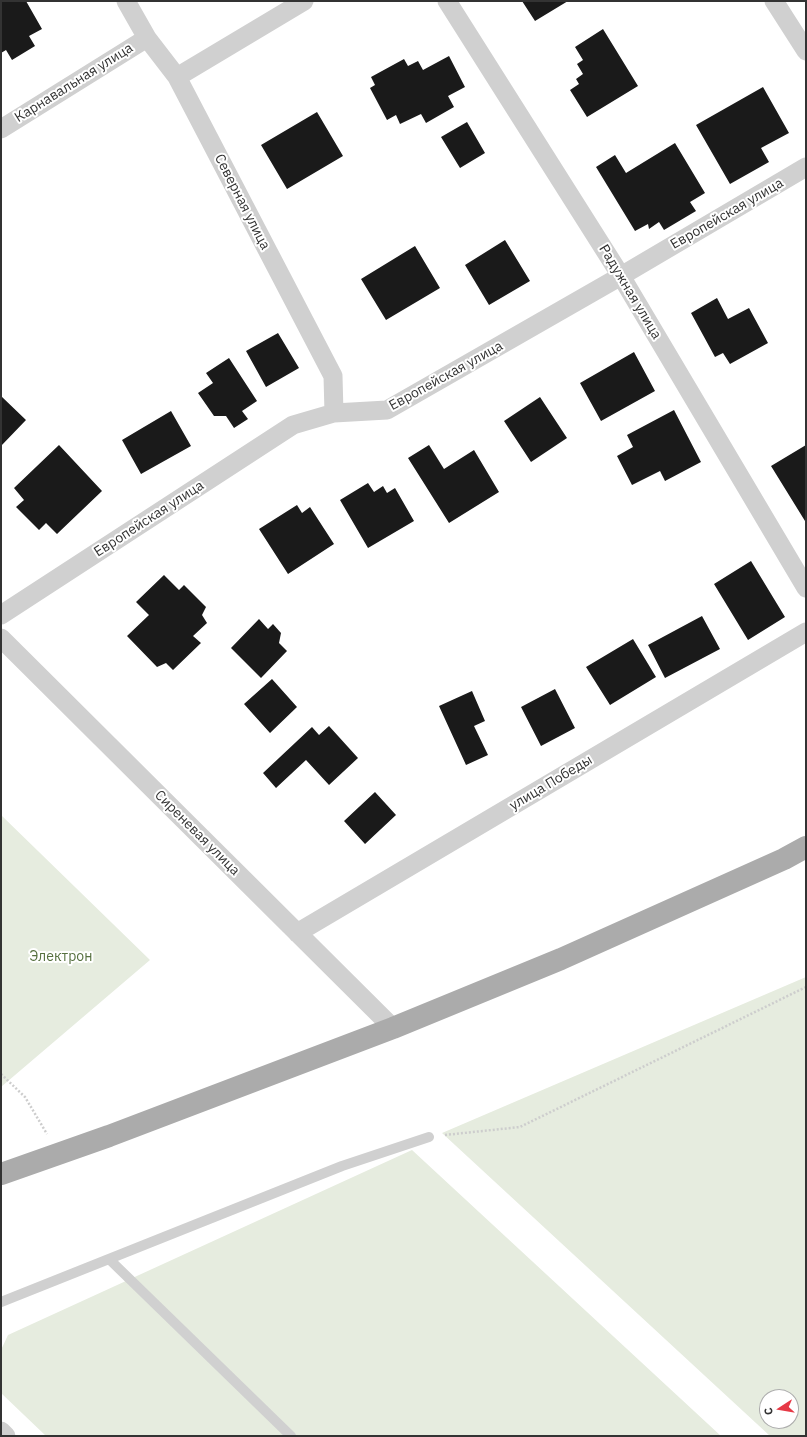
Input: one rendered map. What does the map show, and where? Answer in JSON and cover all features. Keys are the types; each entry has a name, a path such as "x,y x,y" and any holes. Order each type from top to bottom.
{"main road":[{"path":"1,1174 116,1133 392,1028 561,959 784,859 806,847"}],"street":[{"name":"Северная улица","path":"126,1 147,38 177,77 333,376 334,413"},
{"path":"177,77 304,1"},
{"name":"Радужная улица","path":"447,1 621,276 806,588"},
{"path":"774,1 806,50"},
{"name":"Карнавальная улица","path":"1,129 147,38"},
{"name":"Европейская улица","path":"1,615 293,425 334,413 387,410 621,276 806,167"},
{"name":"улица Победы","path":"297,933 806,632"},
{"name":"Сиреневая улица","path":"1,638 392,1028"},
{"path":"1,1431 6,1436"}],"lane":[{"path":"1,1302 342,1166 429,1137"},
{"path":"109,1259 291,1436"}],"path":[{"path":"429,1137 520,1127 806,987"},
{"path":"1,1074 25,1097 59,1153"}],"green space":[{"name":"Электрон","path":"1,815 150,960 1,1087"},
{"path":"806,977 806,1436 770,1436 762,1429 799,1429 799,1389 759,1389 759,1426 442,1133"},
{"path":"412,1150 721,1436 46,1436 1,1393 1,1350 8,1335"}],"building":[{"path":"1,1 26,1 42,29 29,36 35,46 12,60 6,50 1,53"},
{"path":"522,1 568,1 535,21"},
{"path":"603,29 638,86 587,117 570,90 579,84 576,79 583,74 577,64 583,60 575,47"},
{"path":"449,56 465,87 448,96 454,107 426,123 421,114 400,124 396,115 387,120 370,88 375,85 371,77 404,59 408,66 418,61 423,70"},
{"path":"763,87 789,133 761,148 769,162 730,184 696,125"},
{"path":"317,112 343,156 287,189 261,145"},
{"path":"467,122 485,153 460,168 441,137"},
{"path":"675,143 705,193 690,202 696,211 664,230 659,222 649,229 648,224 635,231 596,167 615,155 626,173"},
{"path":"505,240 530,281 489,305 465,265"},
{"path":"415,246 440,288 386,320 361,279"},
{"path":"717,298 728,319 749,308 768,343 730,364 723,353 715,357 691,313"},
{"path":"278,333 299,368 266,387 246,351"},
{"path":"634,352 655,391 601,421 580,383"},
{"path":"229,358 257,401 242,411 248,419 234,428 226,416 214,416 198,393 213,383 206,373"},
{"path":"1,396 26,420 1,446"},
{"path":"540,397 567,438 531,462 504,421"},
{"path":"674,410 701,462 665,481 660,471 632,485 617,456 633,447 627,435"},
{"path":"171,411 191,446 141,474 122,440"},
{"path":"59,445 102,491 57,534 46,523 39,530 16,507 24,500 14,488"},
{"path":"429,445 444,469 474,450 499,492 449,523 408,458"},
{"path":"806,445 806,521 805,521 771,466"},
{"path":"368,483 374,492 383,486 387,493 395,488 414,521 368,548 340,500"},
{"path":"297,505 302,513 310,507 334,544 288,574 259,529"},
{"path":"751,561 785,617 748,640 714,584"},
{"path":"164,575 179,590 184,585 206,607 202,615 207,623 193,636 201,643 173,670 166,663 157,667 127,636 149,615 136,602"},
{"path":"702,616 720,649 665,678 648,645"},
{"path":"259,619 268,629 273,624 281,633 279,643 287,651 261,678 231,648"},
{"path":"633,639 656,677 610,705 586,667"},
{"path":"272,679 297,707 270,733 244,704"},
{"path":"555,689 575,728 541,746 521,707"},
{"path":"472,691 485,721 474,726 488,755 466,765 439,706"},
{"path":"329,726 358,758 329,785 306,760 276,788 263,773 312,727 319,735"},
{"path":"375,792 396,815 365,844 344,821"}]}
